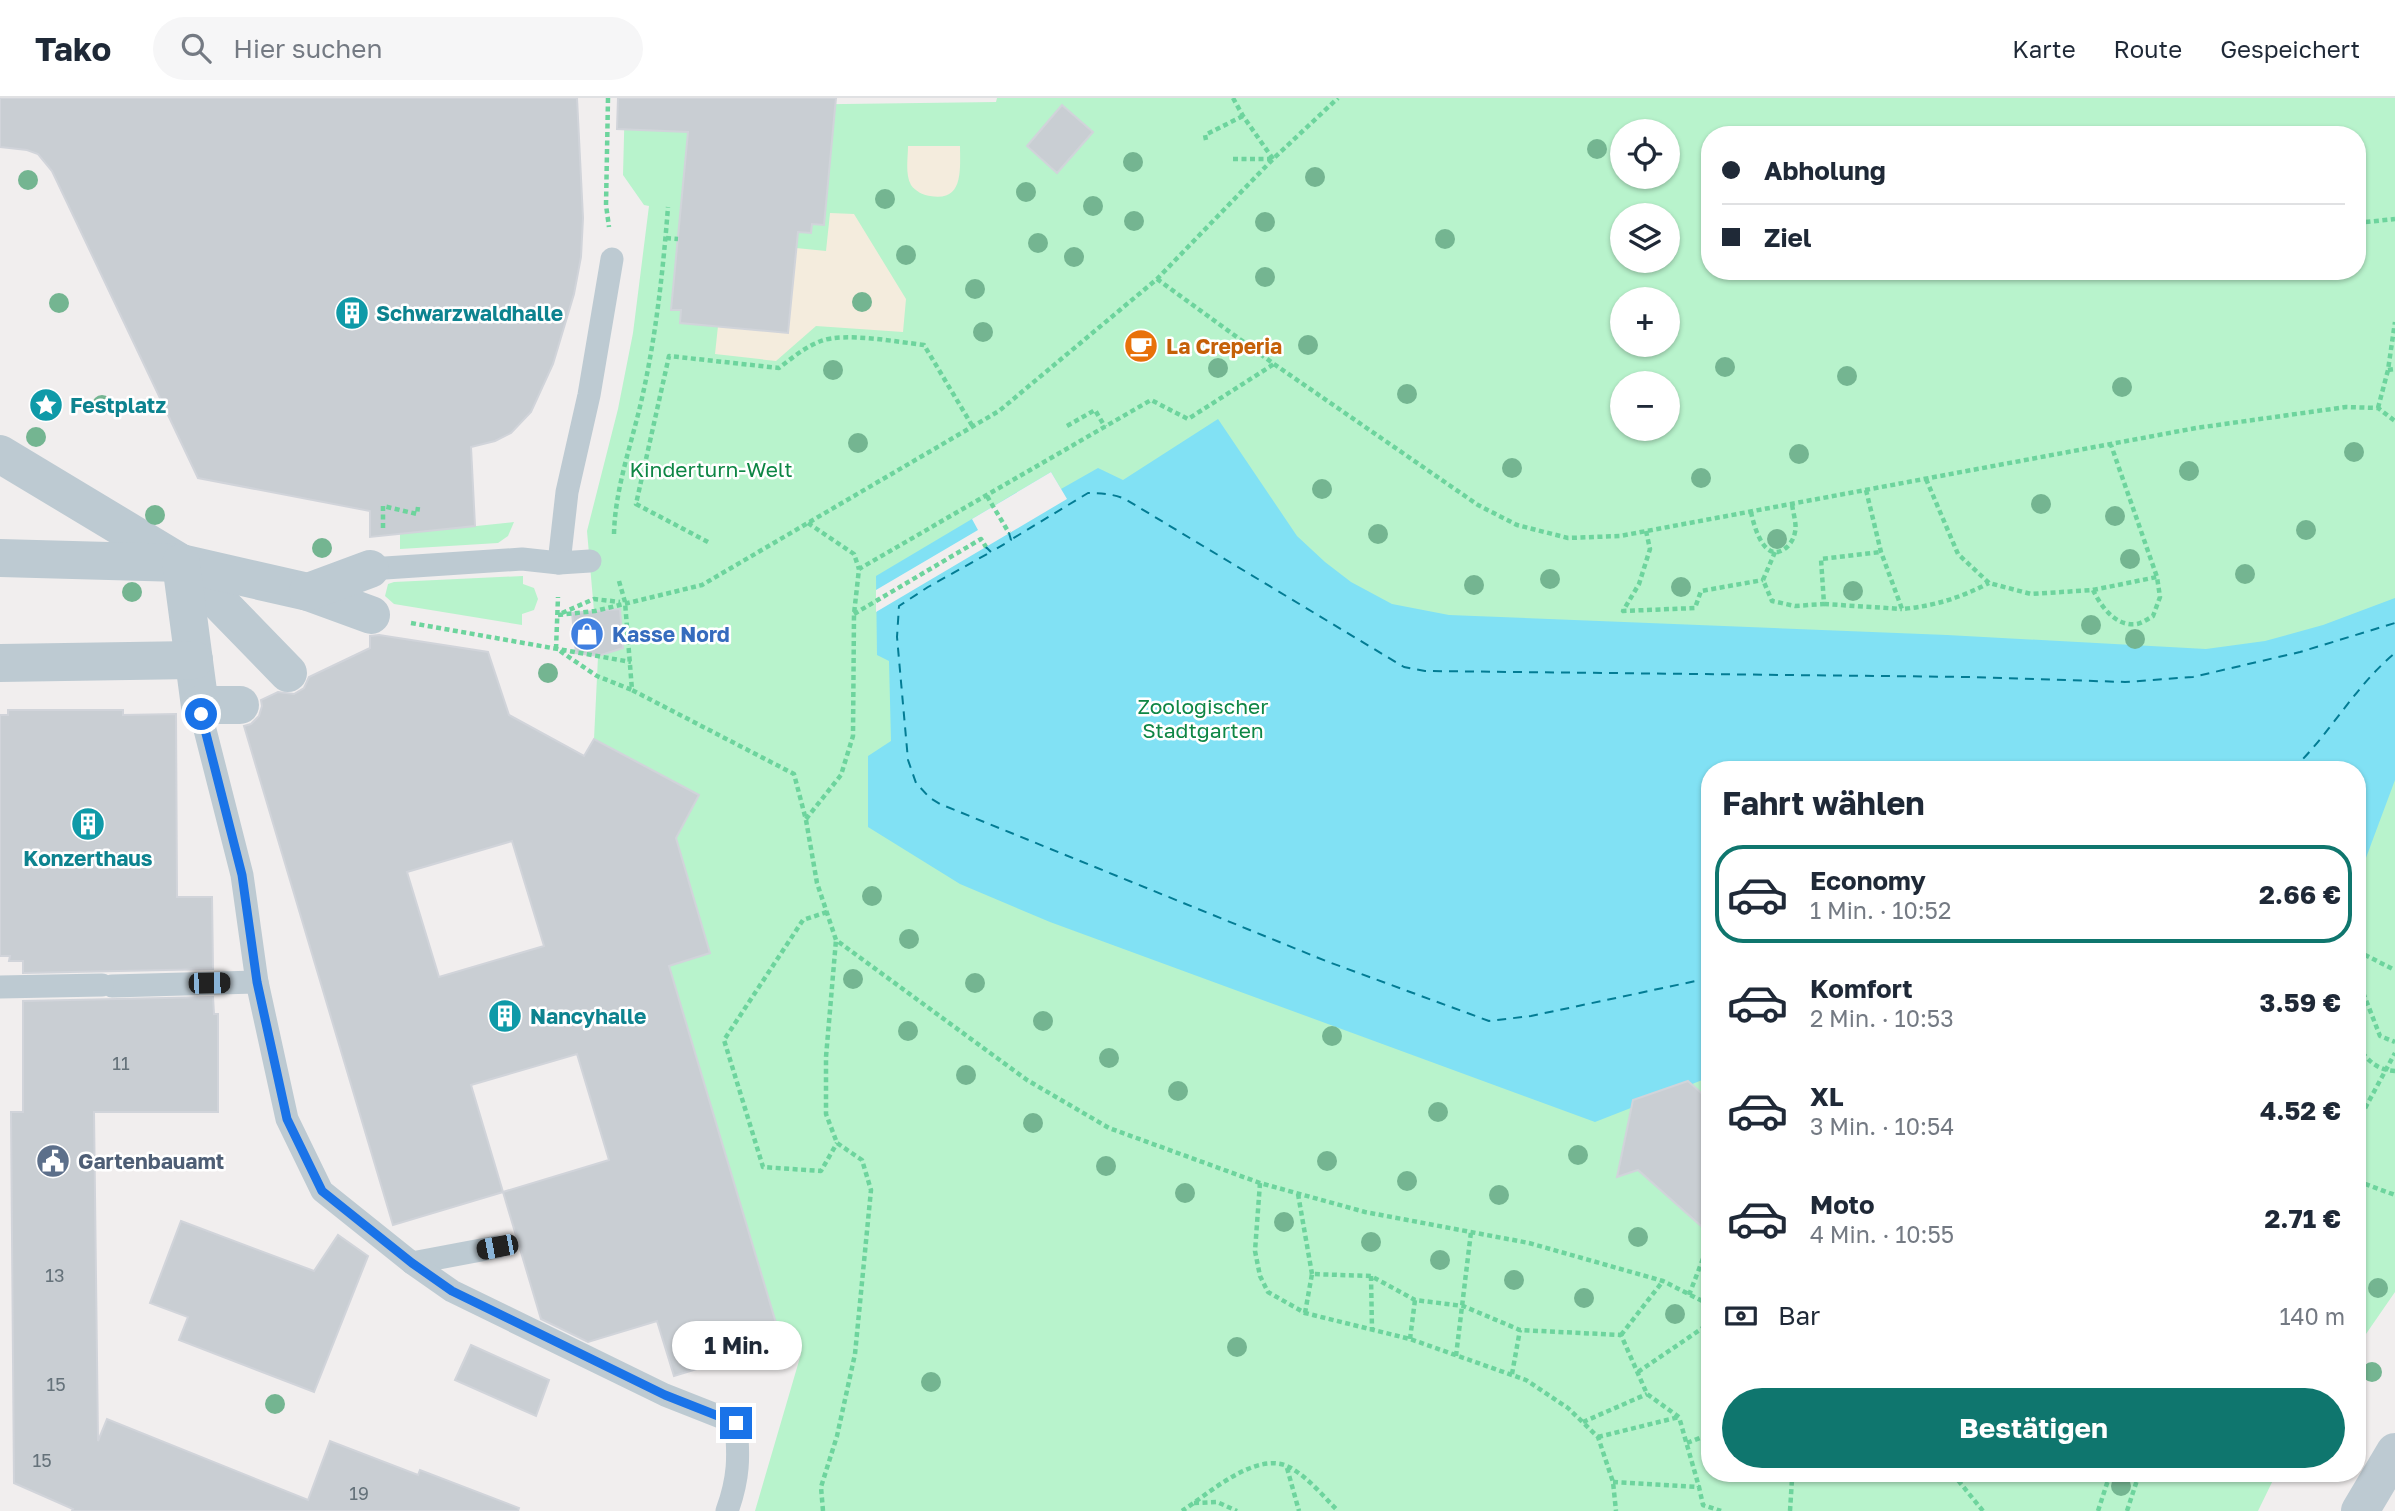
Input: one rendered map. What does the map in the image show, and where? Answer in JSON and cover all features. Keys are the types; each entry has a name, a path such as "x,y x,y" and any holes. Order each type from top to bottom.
{"street":[{"path":"0,454 181,563 288,673"},
{"path":"0,558 181,563 308,592 371,615"},
{"path":"181,563 201,710 240,705"},
{"path":"308,592 370,569"},
{"path":"0,663 194,660"},
{"path":"2360,1511 2395,1452"}],"lane":[{"path":"559,563 567,492 589,395 612,259"},
{"path":"370,569 522,559 559,563 590,561"},
{"path":"201,710 242,875 257,982 287,1119 322,1191 412,1263 452,1291 665,1395 736,1423 739,1461 727,1511"},
{"path":"0,987 257,982"},
{"path":"412,1263 497,1247"}],"path":[{"path":"608,98 606,205 612,259"},
{"path":"1234,98 1243,116 1273,159"},
{"path":"558,615 595,611 702,585 999,411 1157,279 1273,159 1338,98"},
{"path":"1206,140 1205,135 1243,116"},
{"path":"1233,159 1273,159"},
{"path":"614,536 615,511 642,395 657,314 668,207"},
{"path":"2366,222 2395,219"},
{"path":"666,238 678,239"},
{"path":"1157,279 1274,364 1478,505 1517,525 1568,538 1620,536 2196,428 2346,407 2378,408 2395,421"},
{"path":"2378,408 2388,370 2395,322"},
{"path":"708,542 636,505 669,356 779,368 822,340 851,338 925,345 973,427"},
{"path":"859,569 1151,400 1188,419 1274,364"},
{"path":"2388,370 2395,369"},
{"path":"1067,426 1095,410 1105,427"},
{"path":"2093,590 2101,607 2116,620 2135,624 2153,616 2160,597 2157,577 2111,445"},
{"path":"1927,479 1958,554 1989,583 2031,594 2093,590 2157,577"},
{"path":"1866,490 1881,552 1902,609"},
{"path":"987,496 1009,533"},
{"path":"1751,512 1762,543 1775,552 1783,550 1796,531 1792,504"},
{"path":"383,506 417,514 418,507"},
{"path":"806,820 841,775 853,736 854,614 859,569 853,554 808,523"},
{"path":"1646,531 1650,549 1639,584 1623,611 1695,608 1701,591 1763,580"},
{"path":"854,614 981,539 986,547"},
{"path":"1775,552 1763,580 1772,601 1795,606 1824,604 1902,609 1932,606 1964,596 1989,583"},
{"path":"1824,604 1821,559 1881,552"},
{"path":"556,649 559,563"},
{"path":"558,615 594,599 625,602"},
{"path":"625,602 632,690"},
{"path":"371,615 631,662"},
{"path":"556,649 597,676 632,690 794,774 806,820 817,883 836,940 826,1057 826,1114 837,1143 862,1160 871,1190 855,1354 837,1436 821,1487 824,1511"},
{"path":"827,912 803,920 724,1040 763,1167 821,1171 837,1143"},
{"path":"836,940 1027,1080 1109,1128 1260,1183 1365,1212 1529,1243 1663,1281 1701,1301"},
{"path":"2366,956 2395,970"},
{"path":"2366,1002 2380,1036 2395,1042"},
{"path":"2366,1107 2395,1053"},
{"path":"2366,1058 2371,1064 2386,1070 2395,1070"},
{"path":"1260,1183 1255,1251 1260,1276 1268,1292 1305,1313 1410,1339 1526,1380 1568,1408 1598,1437 1613,1482 1616,1511"},
{"path":"2366,1184 2395,1195"},
{"path":"1298,1194 1312,1274 1305,1313"},
{"path":"1455,1356 1471,1232"},
{"path":"1689,1295 1701,1264"},
{"path":"1312,1274 1371,1276 1415,1300 1463,1306 1520,1330 1621,1335"},
{"path":"1371,1276 1372,1330"},
{"path":"1621,1335 1663,1281"},
{"path":"1410,1339 1415,1300"},
{"path":"1638,1372 1701,1329"},
{"path":"1512,1374 1520,1330"},
{"path":"1621,1335 1647,1394 1679,1417 1703,1505 1721,1511"},
{"path":"1583,1422 1647,1394"},
{"path":"1598,1437 1679,1417"},
{"path":"1687,1443 1701,1438"},
{"path":"1182,1511 1221,1482 1245,1470 1265,1465 1287,1466 1338,1511"},
{"path":"1287,1466 1298,1511"},
{"path":"1613,1482 1699,1487"},
{"path":"1790,1511 1791,1482"},
{"path":"1959,1482 1983,1511"},
{"path":"2101,1510 2108,1482"},
{"path":"2127,1511 2136,1482"},
{"path":"1194,1503 1217,1502 1237,1511"}],"green space":[{"name":"Zoologischer Stadtgarten","path":"625,98 734,98 769,105 996,102 997,98 2395,98 2395,1292 2366,1334 2366,761 1701,761 1701,1482 2272,1482 2258,1511 755,1511 801,1354 782,1343 685,1021 663,967 710,953 678,846 671,847 699,796 594,739 598,657 587,531 618,409 633,333 649,206 644,205 623,175"},
{"path":"514,522 508,536 498,543 400,549 400,534"},
{"path":"523,576 523,584 534,588 538,599 534,610 522,614 522,625 394,604 385,596 388,584 394,582"}],"sand":[{"path":"908,146 960,146 958,182 949,194 941,197 927,195 911,185 907,166"},
{"path":"830,213 854,214 906,299 903,332 816,326 776,361 715,354 718,326 796,248 826,251"}],"water":[{"path":"1218,419 1297,536 1325,562 1351,582 1392,604 1449,615 1947,635 2206,649 2265,641 2323,625 2395,598 2395,780 2366,858 2366,761 1701,761 1701,1081 1595,1122 1050,922 960,884 868,827 868,756 891,741 889,661 877,655 876,576 1051,472 1061,489 1098,468 1123,480"}],"pier":[{"path":"1051,472 1067,499 876,612 876,590 978,530 972,519"}],"building":[{"name":"Schwarzwaldhalle","path":"0,98 577,98 583,218 581,257 574,294 553,364 531,412 511,433 495,441 471,447 475,526 370,537 370,511 198,478 52,171 38,154 0,147"},
{"path":"618,98 836,98 824,225 812,224 811,233 798,232 788,333 680,323 681,310 671,310 688,132 617,129"},
{"path":"1062,105 1093,132 1057,173 1027,146"},
{"path":"620,609 623,648 598,656 576,653 572,613"},
{"name":"Nancyhalle","path":"379,635 488,652 509,715 584,756 594,739 699,795 676,838 710,953 669,966 782,1343 674,1376 657,1321 588,1342 541,1319 503,1192 393,1225 244,726 251,724 259,716 261,700 278,692 294,694 304,688 309,677 370,648 370,636","holes":["512,841 544,946 439,977 407,872","577,1054 609,1160 503,1192 471,1085"]},
{"name":"Konzerthaus","path":"8,710 123,710 123,715 176,714 177,897 212,897 213,969 23,973 23,961 9,961 10,956 0,956 0,715 8,715"},
{"path":"213,997 214,1014 218,1014 218,1112 94,1112 98,1441 107,1419 308,1500 330,1441 418,1475 420,1470 519,1508 518,1511 72,1511 73,1509 14,1483 11,1112 23,1112 23,1001"},
{"path":"1688,1081 1701,1093 1701,1226 1638,1170 1617,1177 1633,1100"},
{"path":"181,1221 314,1271 338,1235 368,1256 314,1392 179,1340 188,1317 150,1303"},
{"path":"471,1345 549,1380 536,1416 455,1380"}],"ferry route":[{"path":"1701,980 1531,1016 1489,1021 1326,961 940,804 916,783 908,760 897,637 899,606 989,553 986,547 991,552 1011,540 1009,533 1012,539 1088,493 1093,493 1125,499 1404,667 1425,671 1970,677 2125,682 2193,677 2300,652 2395,623"},
{"path":"2301,761 2367,680 2395,653"}],"place":[{"name":"Schwarzwaldhalle","path":"352,313"},
{"name":"La Creperia","path":"1141,346"},
{"name":"Festplatz","path":"46,405"},
{"name":"Kasse Nord","path":"587,634"},
{"name":"Konzerthaus","path":"88,824"},
{"name":"Nancyhalle","path":"505,1016"},
{"name":"Gartenbauamt","path":"53,1161"}],"route":[{"path":"201,714 242,875 257,982 287,1119 322,1191 412,1263 452,1291 665,1395 736,1423"}],"park label":[{"name":"Kinderturn-Welt","path":"711,469"}]}
